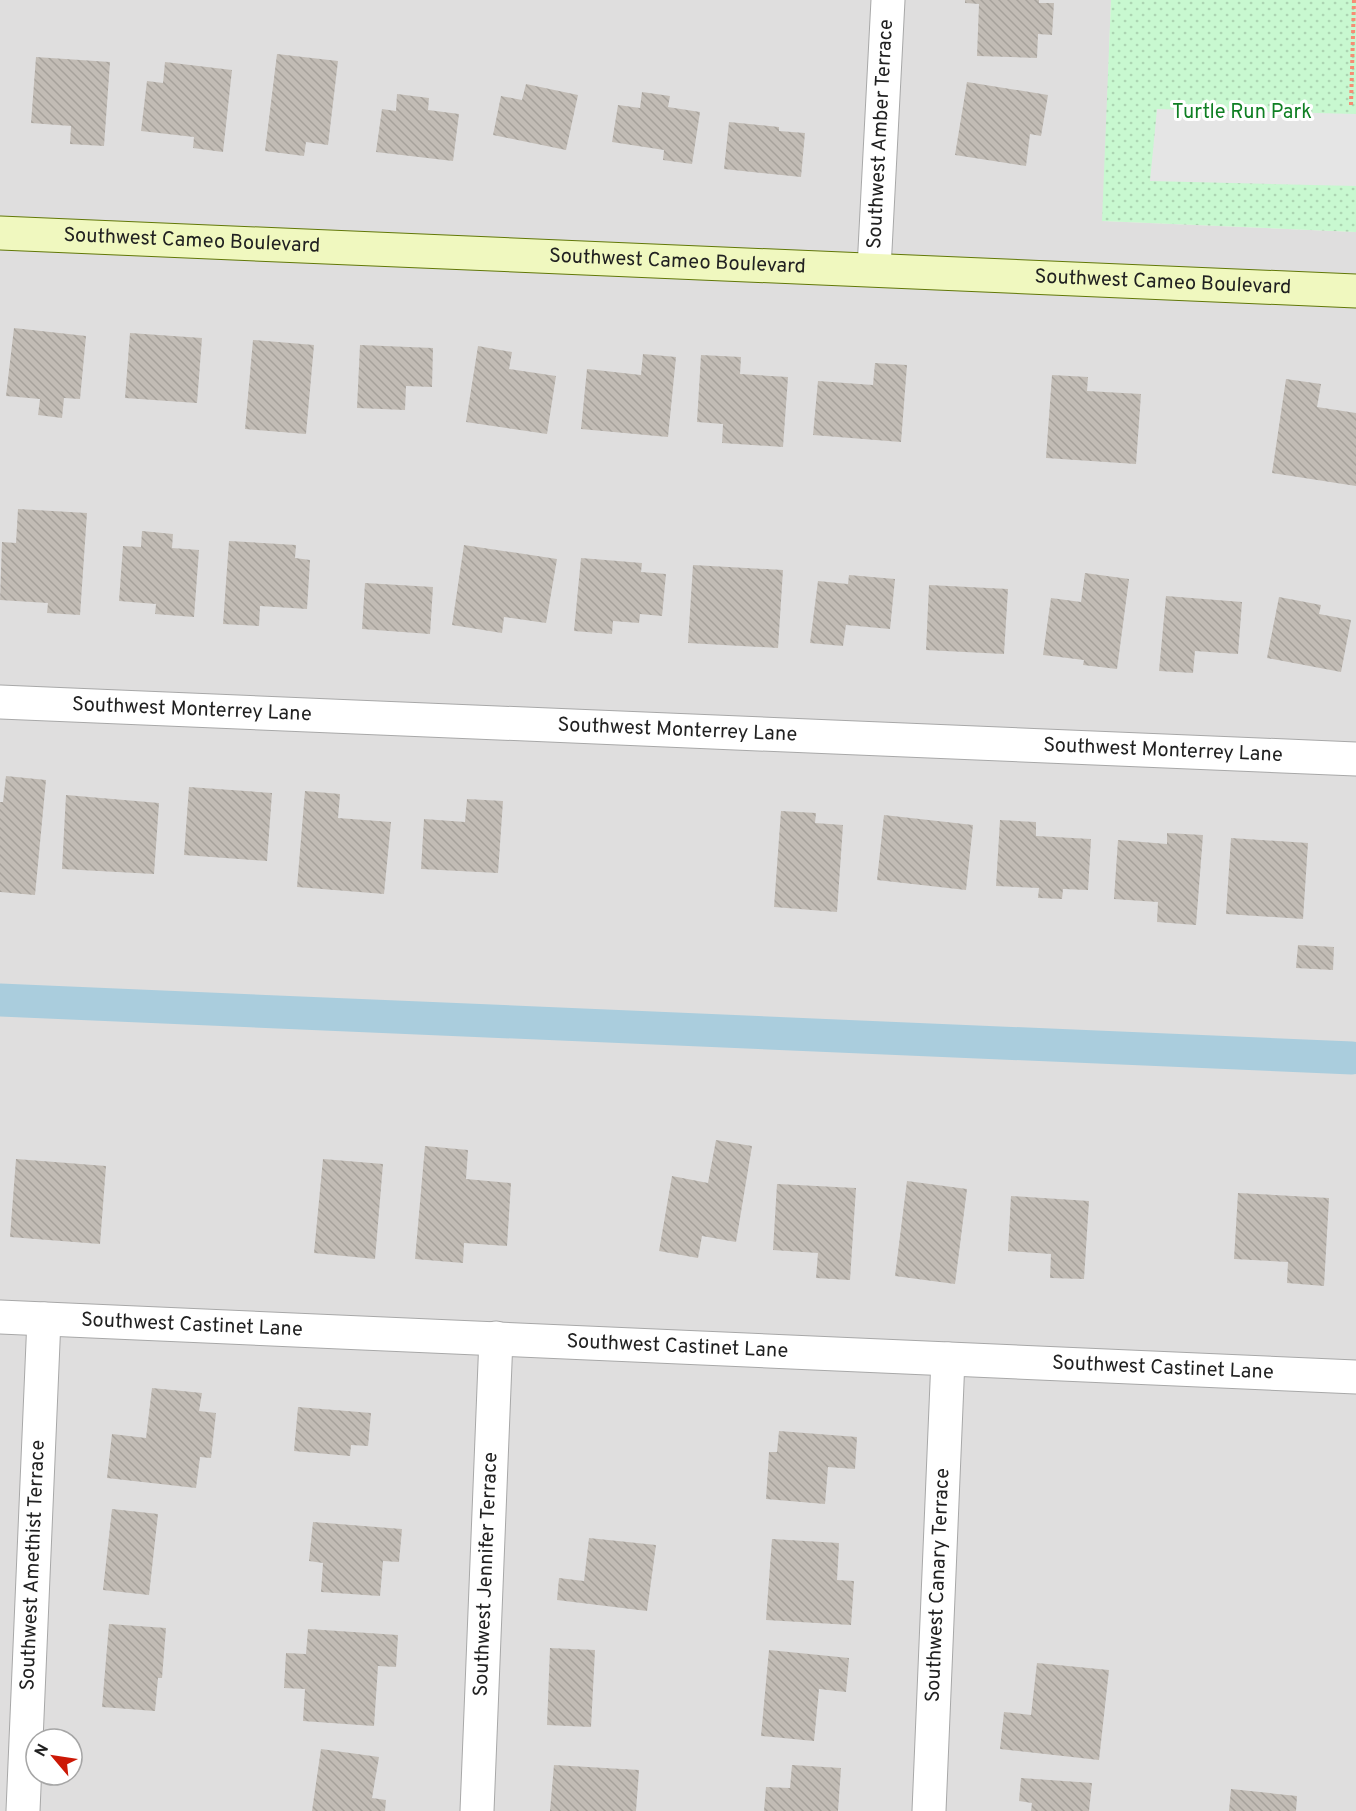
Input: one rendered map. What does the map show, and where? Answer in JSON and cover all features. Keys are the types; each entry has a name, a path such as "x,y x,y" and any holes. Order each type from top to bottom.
{"street":[{"name":"Southwest Amber Terrace","path":"874,269 888,0"},
{"name":"Southwest Cameo Boulevard","path":"0,233 1356,291"},
{"name":"Southwest Monterrey Lane","path":"0,702 1356,759"},
{"name":"Southwest Castinet Lane","path":"0,1317 1356,1377"},
{"name":"Southwest Amethist Terrace","path":"23,1811 44,1319"},
{"name":"Southwest Jennifer Terrace","path":"477,1811 496,1338"},
{"name":"Southwest Canary Terrace","path":"928,1811 948,1359"}],"path":[{"path":"1351,105 1354,0"}],"shaded area":[{"path":"0,0 1111,0 1103,221 1356,232 1356,1811 0,1811"},
{"path":"1157,109 1356,114 1356,186 1150,181"}],"green space":[{"name":"Turtle Run Park","path":"1111,0 1356,0 1356,232 1102,221"}],"building":[{"path":"965,0 1039,0 1039,3 1054,3 1052,35 1038,34 1037,58 977,56 979,4 965,3"},
{"path":"277,54 338,61 328,145 306,142 304,156 265,151"},
{"path":"36,57 110,62 104,146 70,144 71,126 31,123"},
{"path":"165,62 232,70 223,152 193,148 194,137 141,131 147,81 163,83"},
{"path":"967,82 1048,95 1041,136 1030,134 1026,166 955,155"},
{"path":"526,84 578,95 566,150 493,135 501,96 522,100"},
{"path":"642,92 670,96 668,107 700,112 692,164 663,160 664,150 612,142 618,105 640,108"},
{"path":"397,94 429,98 428,110 459,114 453,161 376,152 382,109 396,111"},
{"path":"729,122 779,127 779,131 805,133 801,177 724,169"},
{"path":"14,328 86,336 80,399 64,398 62,418 38,415 40,399 6,396"},
{"path":"130,333 202,338 197,403 125,398"},
{"path":"253,340 314,345 306,434 245,429"},
{"path":"360,345 433,348 432,387 406,386 405,410 357,408"},
{"path":"478,346 512,352 509,369 556,376 547,434 466,422"},
{"path":"643,354 676,357 668,437 581,429 587,369 641,375"},
{"path":"701,355 741,357 740,374 788,377 783,447 722,443 723,424 697,422"},
{"path":"875,363 907,365 901,442 813,435 818,381 873,385"},
{"path":"1052,375 1088,377 1087,391 1141,394 1136,464 1046,458"},
{"path":"1286,379 1321,384 1317,407 1356,413 1356,486 1272,473"},
{"path":"18,509 87,513 80,615 47,613 48,603 0,600 2,542 16,543"},
{"path":"142,531 173,534 172,548 199,550 194,617 155,614 156,604 119,601 123,546 141,547"},
{"path":"229,541 296,545 295,558 310,560 307,609 260,606 259,626 223,624"},
{"path":"464,545 557,559 546,623 504,617 502,633 452,625"},
{"path":"581,558 642,563 641,572 666,574 662,616 640,614 639,623 613,621 612,634 574,631"},
{"path":"693,565 783,570 778,648 688,643"},
{"path":"1085,573 1129,579 1117,669 1083,665 1084,660 1043,655 1051,598 1081,602"},
{"path":"849,575 895,579 890,629 846,625 843,646 810,643 818,581 848,584"},
{"path":"365,583 433,587 430,634 362,629"},
{"path":"929,585 1008,589 1004,654 926,650"},
{"path":"1166,596 1242,602 1238,654 1195,651 1193,673 1159,671"},
{"path":"1279,597 1321,605 1319,614 1351,620 1341,672 1267,658"},
{"path":"6,776 46,780 35,895 0,892 0,802 3,802"},
{"path":"189,787 272,793 267,861 184,855"},
{"path":"305,791 340,794 338,818 391,822 384,894 297,887"},
{"path":"66,795 159,803 154,874 62,869"},
{"path":"467,799 503,801 498,873 421,869 424,819 465,822"},
{"path":"781,811 816,813 815,823 843,825 837,912 774,907"},
{"path":"884,815 973,825 966,890 877,880"},
{"path":"1000,820 1036,822 1036,836 1091,839 1088,890 1063,889 1062,899 1038,898 1039,888 996,886"},
{"path":"1167,833 1203,835 1196,925 1157,922 1158,902 1114,899 1118,840 1167,844"},
{"path":"1231,838 1308,843 1303,919 1226,914"},
{"path":"1298,945 1334,947 1333,970 1296,968"},
{"path":"716,1140 752,1146 736,1242 702,1236 698,1258 659,1251 672,1176 708,1183"},
{"path":"425,1146 468,1150 466,1179 511,1183 507,1246 464,1243 463,1263 415,1259"},
{"path":"16,1159 106,1166 100,1244 10,1237"},
{"path":"323,1159 383,1164 375,1259 314,1253"},
{"path":"907,1181 967,1189 955,1284 895,1276"},
{"path":"777,1184 856,1188 850,1280 816,1278 818,1253 773,1250"},
{"path":"1238,1193 1329,1198 1324,1286 1287,1283 1288,1262 1234,1259"},
{"path":"1011,1196 1089,1201 1084,1279 1050,1278 1051,1254 1008,1251"},
{"path":"152,1388 202,1393 199,1411 216,1413 211,1458 200,1457 196,1488 107,1478 112,1434 146,1438"},
{"path":"298,1407 371,1413 368,1446 351,1445 350,1456 294,1451"},
{"path":"779,1431 857,1437 855,1469 828,1467 825,1504 766,1499 769,1452 777,1452"},
{"path":"112,1509 158,1514 149,1595 103,1590"},
{"path":"313,1522 402,1529 399,1562 383,1561 380,1596 321,1592 323,1563 309,1561"},
{"path":"589,1538 656,1545 647,1611 557,1600 559,1578 584,1581"},
{"path":"772,1539 839,1543 837,1580 854,1581 851,1625 766,1620"},
{"path":"109,1624 166,1628 162,1678 158,1678 155,1711 102,1707"},
{"path":"308,1629 398,1635 396,1667 378,1666 374,1726 303,1721 305,1689 284,1688 286,1653 306,1654"},
{"path":"550,1648 595,1650 591,1727 547,1725"},
{"path":"769,1650 849,1658 846,1692 819,1689 814,1741 761,1736"},
{"path":"1037,1663 1109,1670 1099,1760 1000,1749 1004,1712 1031,1715"},
{"path":"321,1749 379,1757 372,1798 386,1800 385,1811 312,1811"},
{"path":"554,1765 639,1770 636,1811 550,1811"},
{"path":"792,1765 841,1768 838,1811 764,1811 766,1787 790,1788"},
{"path":"1021,1778 1092,1783 1089,1811 1031,1811 1032,1803 1019,1801"},
{"path":"1231,1789 1297,1796 1296,1811 1229,1811"}],"waterway":[{"path":"0,1000 1352,1058"}]}
